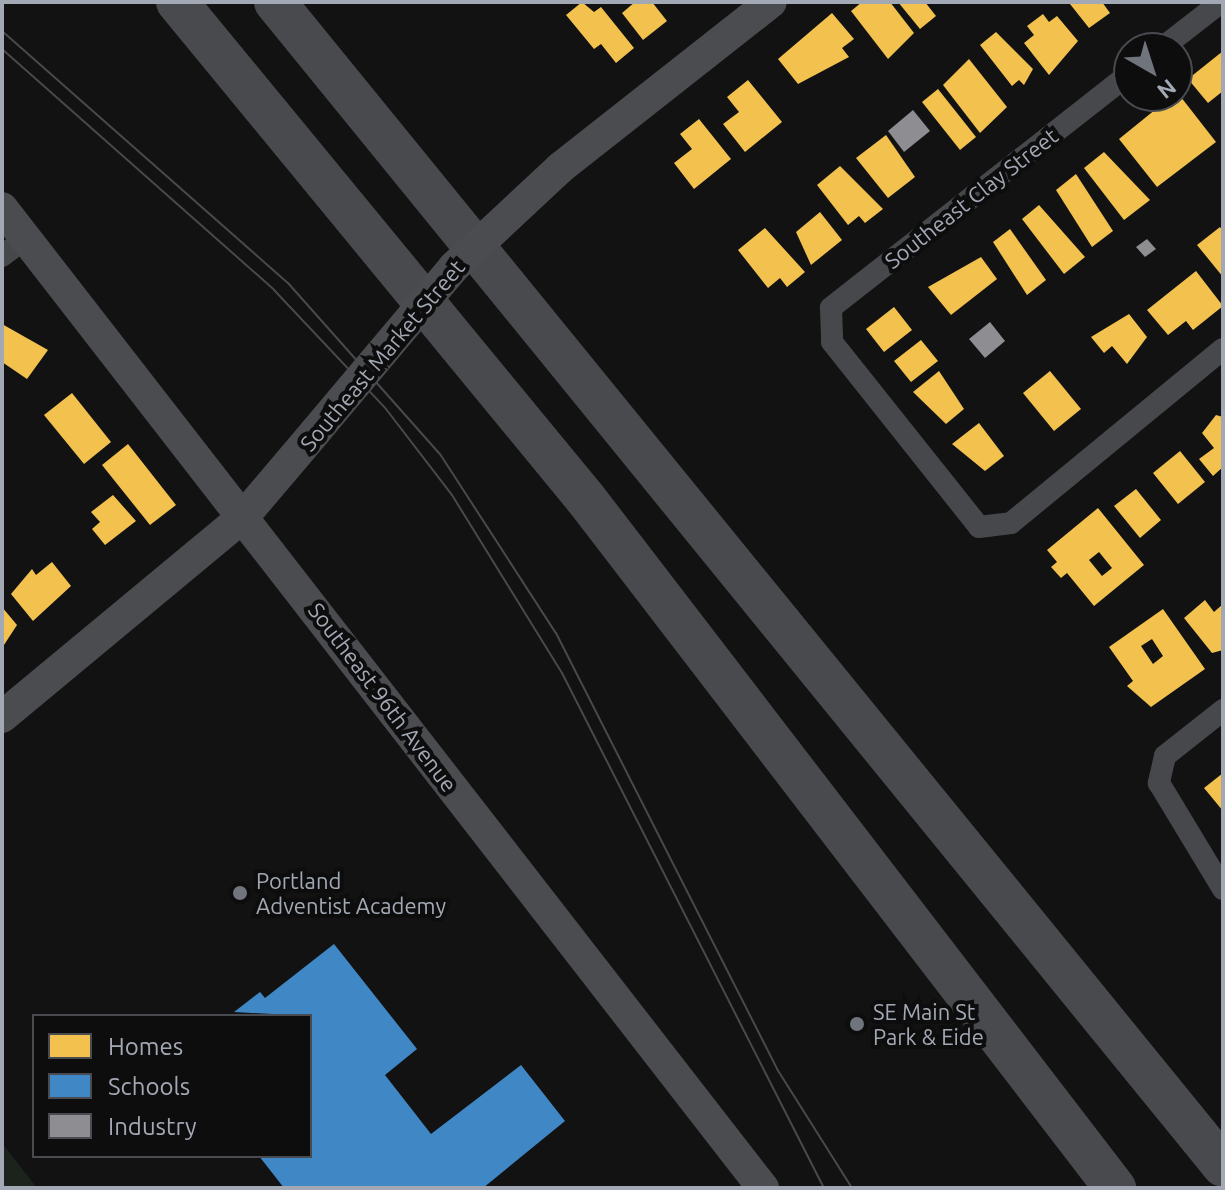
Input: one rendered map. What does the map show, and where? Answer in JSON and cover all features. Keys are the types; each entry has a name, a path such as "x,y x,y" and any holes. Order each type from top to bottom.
{"highway":[{"path":"177,2 586,499 1115,1188"},
{"path":"277,4 1223,1166"}],"street":[{"name":"Southeast Market Street","path":"2,717 244,516 454,267 560,168 771,2"},
{"path":"1183,32 1221,2"},
{"name":"Southeast Clay Street","path":"1113,87 831,308 829,330 979,527 1011,523 1223,349"},
{"name":"Southeast 96th Avenue","path":"2,208 14,247 244,516 763,1188"},
{"path":"1223,710 1161,765 1162,798 1223,889"}],"shaded area":[{"path":"2,1143 37,1188 2,1188"}],"building: Homes":[{"path":"582,2 594,12 601,7 634,48 616,63 601,44 594,49 566,15"},
{"path":"635,2 652,2 667,21 643,40 622,13"},
{"path":"862,2 890,2 914,33 888,59 851,11"},
{"path":"898,2 925,2 936,16 920,29"},
{"path":"1102,2 1110,13 1089,28 1070,4"},
{"path":"832,13 854,39 842,48 849,57 798,84 778,59"},
{"path":"1043,14 1049,22 1057,16 1078,41 1049,75 1024,43 1034,35 1027,26"},
{"path":"996,32 1033,69 1024,85 1019,80 1012,86 980,45"},
{"path":"1223,51 1223,91 1208,103 1193,85 1193,75"},
{"path":"969,59 1007,107 980,133 943,85"},
{"path":"748,80 782,122 745,152 723,124 739,112 727,97"},
{"path":"938,89 976,137 960,150 922,102"},
{"path":"1152,112 1193,112 1216,142 1157,187 1119,139"},
{"path":"699,119 731,159 694,189 674,163 692,149 680,134"},
{"path":"886,135 915,177 888,198 856,158"},
{"path":"1104,152 1150,200 1124,220 1084,168"},
{"path":"840,166 883,209 865,223 859,216 848,225 817,185"},
{"path":"1076,174 1113,231 1092,247 1056,190"},
{"path":"1039,205 1085,257 1064,274 1022,219"},
{"path":"820,212 842,240 811,265 796,232"},
{"path":"1220,227 1223,231 1223,277 1197,245"},
{"path":"765,228 805,272 787,287 780,278 768,288 738,250"},
{"path":"1010,229 1046,280 1027,295 993,242"},
{"path":"981,257 997,279 951,315 928,287"},
{"path":"1196,271 1223,306 1193,330 1186,321 1168,335 1147,310"},
{"path":"894,307 912,330 884,352 866,329"},
{"path":"1129,314 1147,337 1127,364 1112,346 1104,353 1091,337"},
{"path":"2,324 48,350 27,379 2,362"},
{"path":"921,340 938,361 911,382 894,361"},
{"path":"939,371 964,409 946,424 913,392"},
{"path":"1050,371 1081,409 1054,431 1023,393"},
{"path":"72,393 111,442 84,464 44,415"},
{"path":"1216,415 1223,417 1223,467 1213,476 1199,459 1214,448 1202,433"},
{"path":"979,423 1004,456 985,471 952,444"},
{"path":"128,444 176,505 150,525 102,465"},
{"path":"1180,451 1205,482 1178,504 1153,473"},
{"path":"1136,489 1161,520 1140,538 1114,506"},
{"path":"113,495 136,521 105,545 92,529 100,522 91,512"},
{"path":"1098,508 1144,565 1094,606 1067,573 1061,578 1051,567 1057,562 1047,550","holes":["1099,552 1112,568 1102,576 1089,560"]},
{"path":"52,562 71,586 33,621 11,594 32,569 36,575"},
{"path":"1205,600 1214,612 1223,604 1223,650 1212,653 1184,618"},
{"path":"2,607 17,625 2,648"},
{"path":"1163,609 1205,669 1151,707 1127,686 1133,681 1109,647","holes":["1152,639 1163,656 1153,664 1141,646"]},
{"path":"1223,773 1223,811 1204,788"}],"building: Schools":[{"path":"334,944 417,1049 385,1075 431,1134 521,1065 565,1121 483,1188 284,1188 261,1158 312,1158 312,1014 234,1012 260,992 265,998"}],"building: Industry":[{"path":"913,110 930,131 904,152 888,131"},
{"path":"1147,239 1156,249 1145,257 1136,247"},
{"path":"990,322 1005,341 985,358 969,339"}],"tram line":[{"path":"2,31 288,283 440,454 556,633 777,1069 852,1188"},
{"path":"2,49 274,290 386,409 452,495 562,673 824,1188"}],"place":[{"name":"Portland Adventist Academy","path":"240,893"},
{"name":"SE Main St Park & Eide","path":"857,1024"}]}
